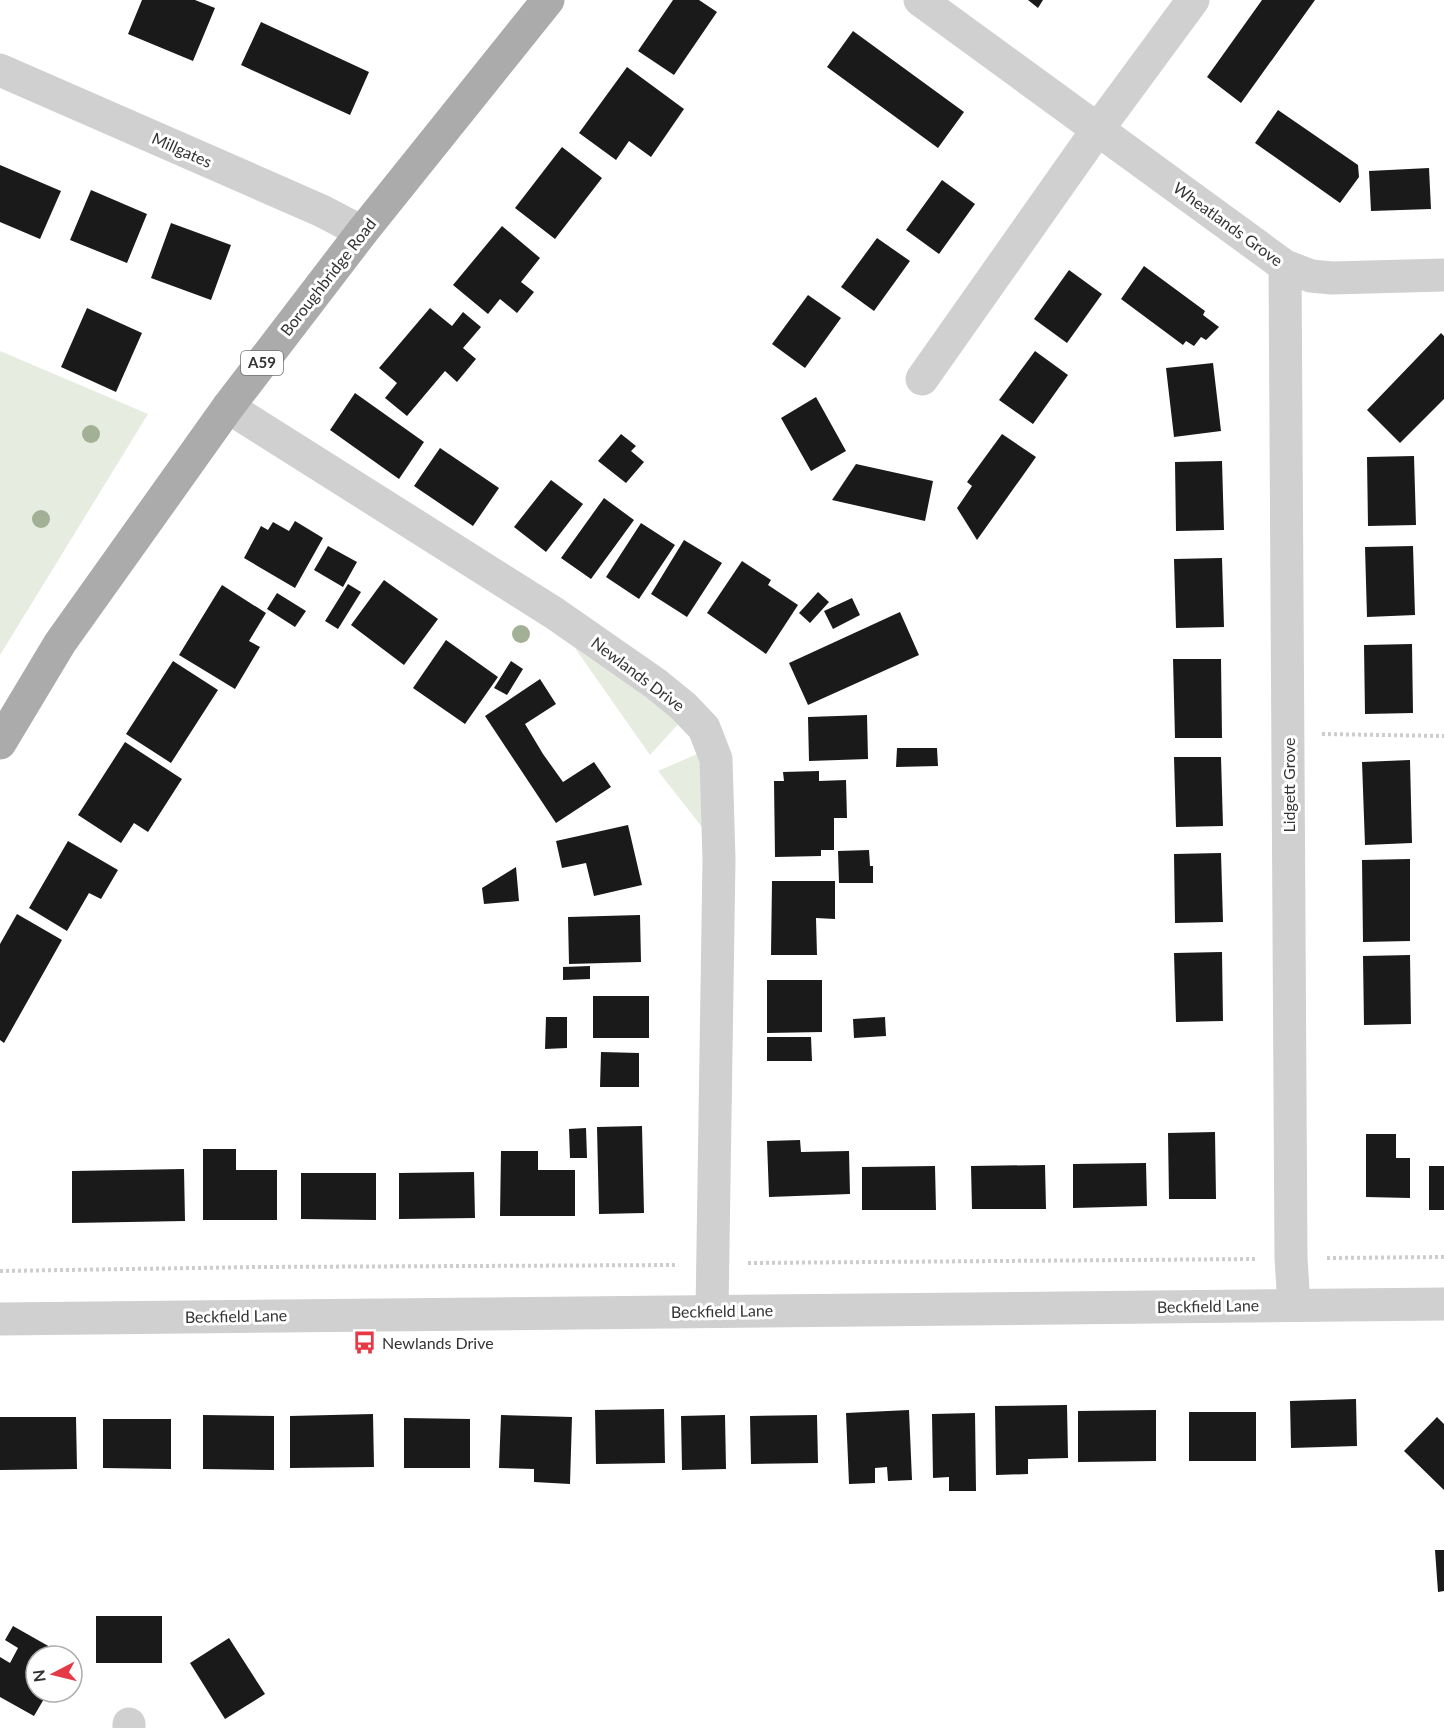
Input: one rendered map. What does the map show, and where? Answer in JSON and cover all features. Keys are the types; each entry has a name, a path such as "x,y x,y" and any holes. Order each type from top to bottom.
{"main road":[{"name":"Boroughbridge Road","path":"0,743 60,643 228,407 363,232 548,0"}],"street":[{"name":"Wheatlands Grove","path":"920,0 1285,266 1311,276 1332,278 1444,275"},
{"path":"922,380 1098,129 1193,0"},
{"name":"Millgates","path":"0,70 322,211 363,232"},
{"name":"Lidgett Grove","path":"1285,266 1291,1246 1294,1305"},
{"name":"Newlands Drive","path":"228,407 554,613 656,684 683,706 704,729 716,759 719,859 712,1311"},
{"name":"Beckfield Lane","path":"0,1319 1444,1304"}],"path":[{"path":"1288,733 1444,736"}],"shaded area":[{"path":"0,351 148,414 0,655"},
{"path":"575,648 681,721 650,755"},
{"path":"702,752 706,832 658,771"}],"building":[{"path":"142,0 195,0 215,8 193,61 128,34"},
{"path":"673,0 699,0 717,12 674,75 638,51"},
{"path":"1028,0 1043,0 1038,8"},
{"path":"1262,0 1315,0 1241,103 1207,77"},
{"path":"261,22 369,72 350,115 241,65"},
{"path":"853,31 964,112 938,148 827,67"},
{"path":"627,67 684,109 651,157 629,141 616,160 579,133"},
{"path":"1278,110 1358,165 1359,177 1340,203 1255,143"},
{"path":"562,147 602,178 555,239 515,208"},
{"path":"0,165 61,191 40,239 0,222"},
{"path":"1429,168 1431,209 1371,211 1369,171"},
{"path":"942,180 975,204 939,254 906,230"},
{"path":"91,190 147,214 127,263 70,240"},
{"path":"171,223 231,245 211,300 151,278"},
{"path":"502,226 540,258 521,282 534,292 517,313 500,299 488,314 453,285"},
{"path":"877,238 910,261 874,311 841,287"},
{"path":"1144,266 1205,311 1203,315 1219,327 1206,340 1201,337 1194,346 1186,341 1183,345 1121,299"},
{"path":"1069,270 1102,294 1067,343 1034,319"},
{"path":"808,295 841,318 805,368 772,344"},
{"path":"87,308 142,333 116,392 61,367"},
{"path":"430,308 452,326 463,312 481,327 463,348 476,359 457,382 445,371 407,416 385,398 397,383 379,368"},
{"path":"1441,333 1444,336 1444,399 1400,443 1367,410"},
{"path":"1035,351 1068,375 1033,424 999,400"},
{"path":"1213,363 1221,431 1174,437 1166,368"},
{"path":"355,393 424,442 399,479 330,430"},
{"path":"816,397 846,451 811,471 781,418"},
{"path":"621,434 636,446 631,451 644,462 626,483 598,461"},
{"path":"1002,434 1036,457 977,540 957,508 972,486 967,482"},
{"path":"440,448 499,488 473,526 414,486"},
{"path":"1414,456 1416,525 1368,526 1367,457"},
{"path":"1222,461 1224,530 1176,531 1175,462"},
{"path":"856,464 933,481 925,521 832,500"},
{"path":"551,480 583,504 546,552 514,527"},
{"path":"604,498 634,520 591,579 561,558"},
{"path":"295,521 323,538 295,588 244,558 261,526 268,530 273,522 289,531"},
{"path":"641,523 675,545 639,599 606,577"},
{"path":"684,540 722,563 687,617 651,594"},
{"path":"328,546 357,562 343,587 314,570"},
{"path":"1413,546 1415,615 1367,617 1365,547"},
{"path":"1222,558 1224,627 1176,628 1174,559"},
{"path":"742,561 771,580 768,585 798,605 766,654 707,613"},
{"path":"384,580 438,619 404,665 351,625"},
{"path":"348,584 361,592 338,629 325,621"},
{"path":"222,585 266,613 249,641 260,647 235,689 179,655"},
{"path":"818,592 829,602 810,623 799,613"},
{"path":"277,593 306,611 295,627 267,609"},
{"path":"852,598 860,615 833,629 824,611"},
{"path":"900,612 919,655 808,705 789,663"},
{"path":"446,640 498,677 465,724 413,688"},
{"path":"1412,644 1413,713 1365,714 1364,645"},
{"path":"1173,659 1221,659 1222,738 1175,738"},
{"path":"173,661 218,690 171,763 126,734"},
{"path":"511,661 523,669 507,695 494,688"},
{"path":"540,679 556,704 525,724 543,754 563,782 594,762 611,787 556,823 485,716"},
{"path":"867,715 868,759 809,761 808,717"},
{"path":"125,742 182,779 148,832 134,823 121,843 78,815"},
{"path":"897,748 937,748 938,766 896,767"},
{"path":"1174,757 1221,757 1223,826 1176,827"},
{"path":"1410,760 1412,843 1365,845 1362,762"},
{"path":"819,771 819,781 846,780 847,818 834,818 834,850 821,850 821,856 775,857 774,781 784,781 783,772"},
{"path":"628,825 642,885 594,896 586,863 562,868 556,841"},
{"path":"68,841 118,870 101,899 89,893 67,931 29,908"},
{"path":"869,850 870,866 873,866 873,883 839,883 838,851"},
{"path":"1221,853 1223,922 1175,923 1174,854"},
{"path":"1410,859 1410,941 1363,942 1362,860"},
{"path":"516,867 519,901 484,904 482,888"},
{"path":"772,881 835,881 835,919 816,918 817,955 771,955"},
{"path":"17,914 62,940 4,1043 0,1040 0,944"},
{"path":"640,915 641,962 569,964 568,917"},
{"path":"1222,952 1223,1021 1176,1022 1174,953"},
{"path":"1410,955 1411,1024 1364,1025 1363,956"},
{"path":"590,966 590,979 563,980 563,967"},
{"path":"767,980 822,980 822,1032 767,1033"},
{"path":"593,996 649,996 649,1038 593,1038"},
{"path":"546,1017 567,1017 567,1048 545,1049"},
{"path":"885,1017 886,1036 854,1038 853,1019"},
{"path":"767,1037 811,1037 812,1061 767,1061"},
{"path":"601,1052 639,1053 639,1087 600,1087"},
{"path":"642,1126 644,1213 599,1214 597,1127"},
{"path":"586,1128 587,1158 570,1158 569,1129"},
{"path":"1215,1132 1216,1199 1169,1199 1168,1133"},
{"path":"1366,1134 1396,1134 1396,1158 1410,1158 1410,1198 1366,1197"},
{"path":"800,1140 801,1152 849,1151 850,1194 769,1197 767,1141"},
{"path":"203,1149 236,1149 236,1170 277,1170 277,1220 203,1220"},
{"path":"501,1151 538,1151 538,1170 575,1170 575,1216 500,1216"},
{"path":"1146,1163 1147,1206 1073,1208 1073,1164"},
{"path":"1045,1165 1046,1209 972,1209 971,1166"},
{"path":"935,1166 936,1210 862,1210 862,1167"},
{"path":"1429,1166 1444,1166 1444,1210 1429,1210"},
{"path":"184,1169 185,1221 72,1223 72,1171"},
{"path":"474,1172 475,1218 399,1219 399,1173"},
{"path":"301,1173 376,1173 376,1220 301,1219"},
{"path":"1356,1399 1357,1446 1291,1448 1290,1401"},
{"path":"1067,1405 1068,1458 1028,1459 1028,1474 996,1475 995,1406"},
{"path":"664,1409 665,1463 596,1464 595,1410"},
{"path":"909,1410 912,1480 888,1481 887,1467 875,1468 875,1483 849,1484 846,1413"},
{"path":"1156,1410 1156,1461 1078,1462 1078,1411"},
{"path":"1189,1412 1256,1412 1256,1461 1189,1461"},
{"path":"975,1413 976,1491 949,1491 949,1477 933,1478 932,1414"},
{"path":"373,1414 374,1467 290,1468 290,1416"},
{"path":"203,1415 274,1416 274,1470 203,1469"},
{"path":"501,1415 572,1417 570,1484 534,1482 534,1469 499,1468"},
{"path":"725,1415 726,1469 682,1470 681,1416"},
{"path":"817,1415 818,1463 751,1464 750,1416"},
{"path":"0,1417 76,1417 77,1469 0,1470"},
{"path":"1437,1417 1444,1424 1444,1490 1404,1451"},
{"path":"404,1418 470,1419 470,1468 404,1468"},
{"path":"103,1419 171,1419 171,1469 103,1468"},
{"path":"1435,1550 1444,1550 1444,1591 1438,1592"},
{"path":"96,1616 162,1616 162,1663 96,1663"},
{"path":"13,1626 45,1644 24,1644 24,1704 41,1704 34,1716 0,1697 0,1657 10,1663 18,1648 5,1640"},
{"path":"229,1638 265,1694 225,1719 190,1663"}],"place":[{"name":"Newlands Drive","path":"364,1343"}]}
